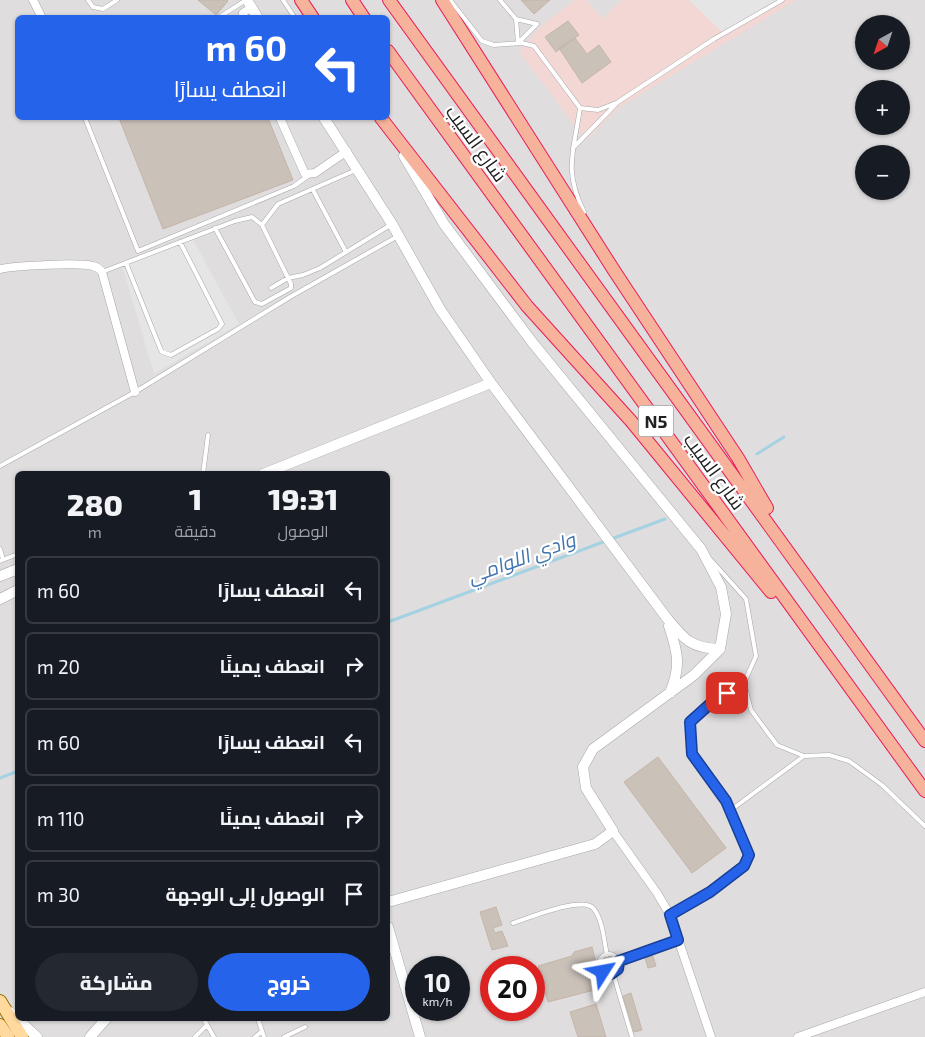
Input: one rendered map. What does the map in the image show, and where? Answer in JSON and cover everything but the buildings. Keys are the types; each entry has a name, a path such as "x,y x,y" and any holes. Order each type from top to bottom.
{"highway":[{"path":"301,0 311,15"},
{"path":"352,0 362,15"},
{"name":"شارع السيب","path":"389,0 925,741"},
{"path":"442,0 615,272 738,458 799,565"},
{"name":"شارع السيب","path":"390,54 925,791"},
{"path":"385,122 526,306 631,421 896,751"}],"main road":[{"path":"2,1004 22,1037"},
{"path":"0,1025 8,1037"}],"street":[{"path":"33,0 40,15"},
{"path":"243,15 248,2"},
{"path":"248,2 256,15"},
{"path":"281,120 305,174 309,175 321,170 347,151"},
{"path":"325,120 392,224 440,309 491,383 666,617 692,645 702,648 720,649"},
{"path":"385,122 444,224 532,342 701,549 721,587 726,614 720,649 694,675 593,749 583,767 586,788 670,915 711,1037"},
{"path":"0,269 15,266 91,265 102,272 135,392"},
{"path":"271,471 491,383"},
{"path":"0,576 15,570"},
{"path":"0,599 15,592"},
{"path":"666,617 678,659 677,674 669,694"},
{"path":"390,901 595,844 613,831"},
{"path":"390,934 420,1037"},
{"path":"798,1037 925,992"},
{"path":"2,1004 15,1016"},
{"path":"20,1021 37,1037"},
{"path":"83,1037 93,1034 104,1021"}],"lane":[{"path":"88,0 93,6 103,10 117,0"},
{"path":"283,0 293,15"},
{"path":"450,0 482,41 494,45 530,44 538,49 580,108 571,149 572,184 615,272"},
{"path":"500,0 516,18 537,24 518,43"},
{"path":"571,149 618,102 714,38 782,0"},
{"path":"224,15 248,2"},
{"path":"516,18 518,43"},
{"path":"580,108 598,110 618,102"},
{"path":"86,120 138,251 294,186 309,175"},
{"path":"262,225 278,204 358,169"},
{"path":"313,190 346,252"},
{"path":"102,272 215,228 252,217 262,225 292,285 290,289 262,304 255,302 215,228"},
{"path":"270,288 288,278 303,275 320,268 392,224"},
{"path":"0,466 135,392 290,297 398,236"},
{"path":"126,263 162,352 171,355 221,327 222,321 180,242"},
{"path":"203,471 208,436"},
{"path":"0,549 2,560 15,555"},
{"path":"670,915 710,892 744,866 749,855 726,801 692,754 690,722 710,704 744,683 756,656 746,599 701,549"},
{"path":"744,683 751,710 777,745 804,756 829,755 849,761 882,785 925,826"},
{"path":"731,810 804,756"},
{"path":"513,923 573,904 586,903 594,908 599,918 607,954"},
{"path":"619,961 678,940"},
{"path":"607,954 614,955 619,961 618,969 613,973 603,972 599,965 602,957 607,954"},
{"path":"613,973 632,1037"},
{"path":"205,1021 214,1037"},
{"path":"258,1021 264,1037"},
{"path":"195,1037 207,1025"},
{"path":"284,1037 305,1027"},
{"path":"255,1037 261,1032"}],"shaded area":[{"path":"0,0 925,0 925,1037 0,1037"},
{"path":"575,0 586,0 603,19 621,0 796,0 620,107 586,140 519,52 541,26"},
{"path":"689,0 781,0 722,32"},
{"path":"191,236 239,324 154,374 121,262"}],"waterway":[{"name":"وادي اللوامي","path":"757,454 784,437"},
{"name":"وادي اللوامي","path":"390,621 665,519"},
{"name":"وادي اللوامي","path":"0,778 15,772"}],"route":[{"path":"603,972 611,974 618,969 619,961 678,940 670,915 710,892 744,866 749,855 726,801 692,754 690,722 710,704 727,693"}]}
